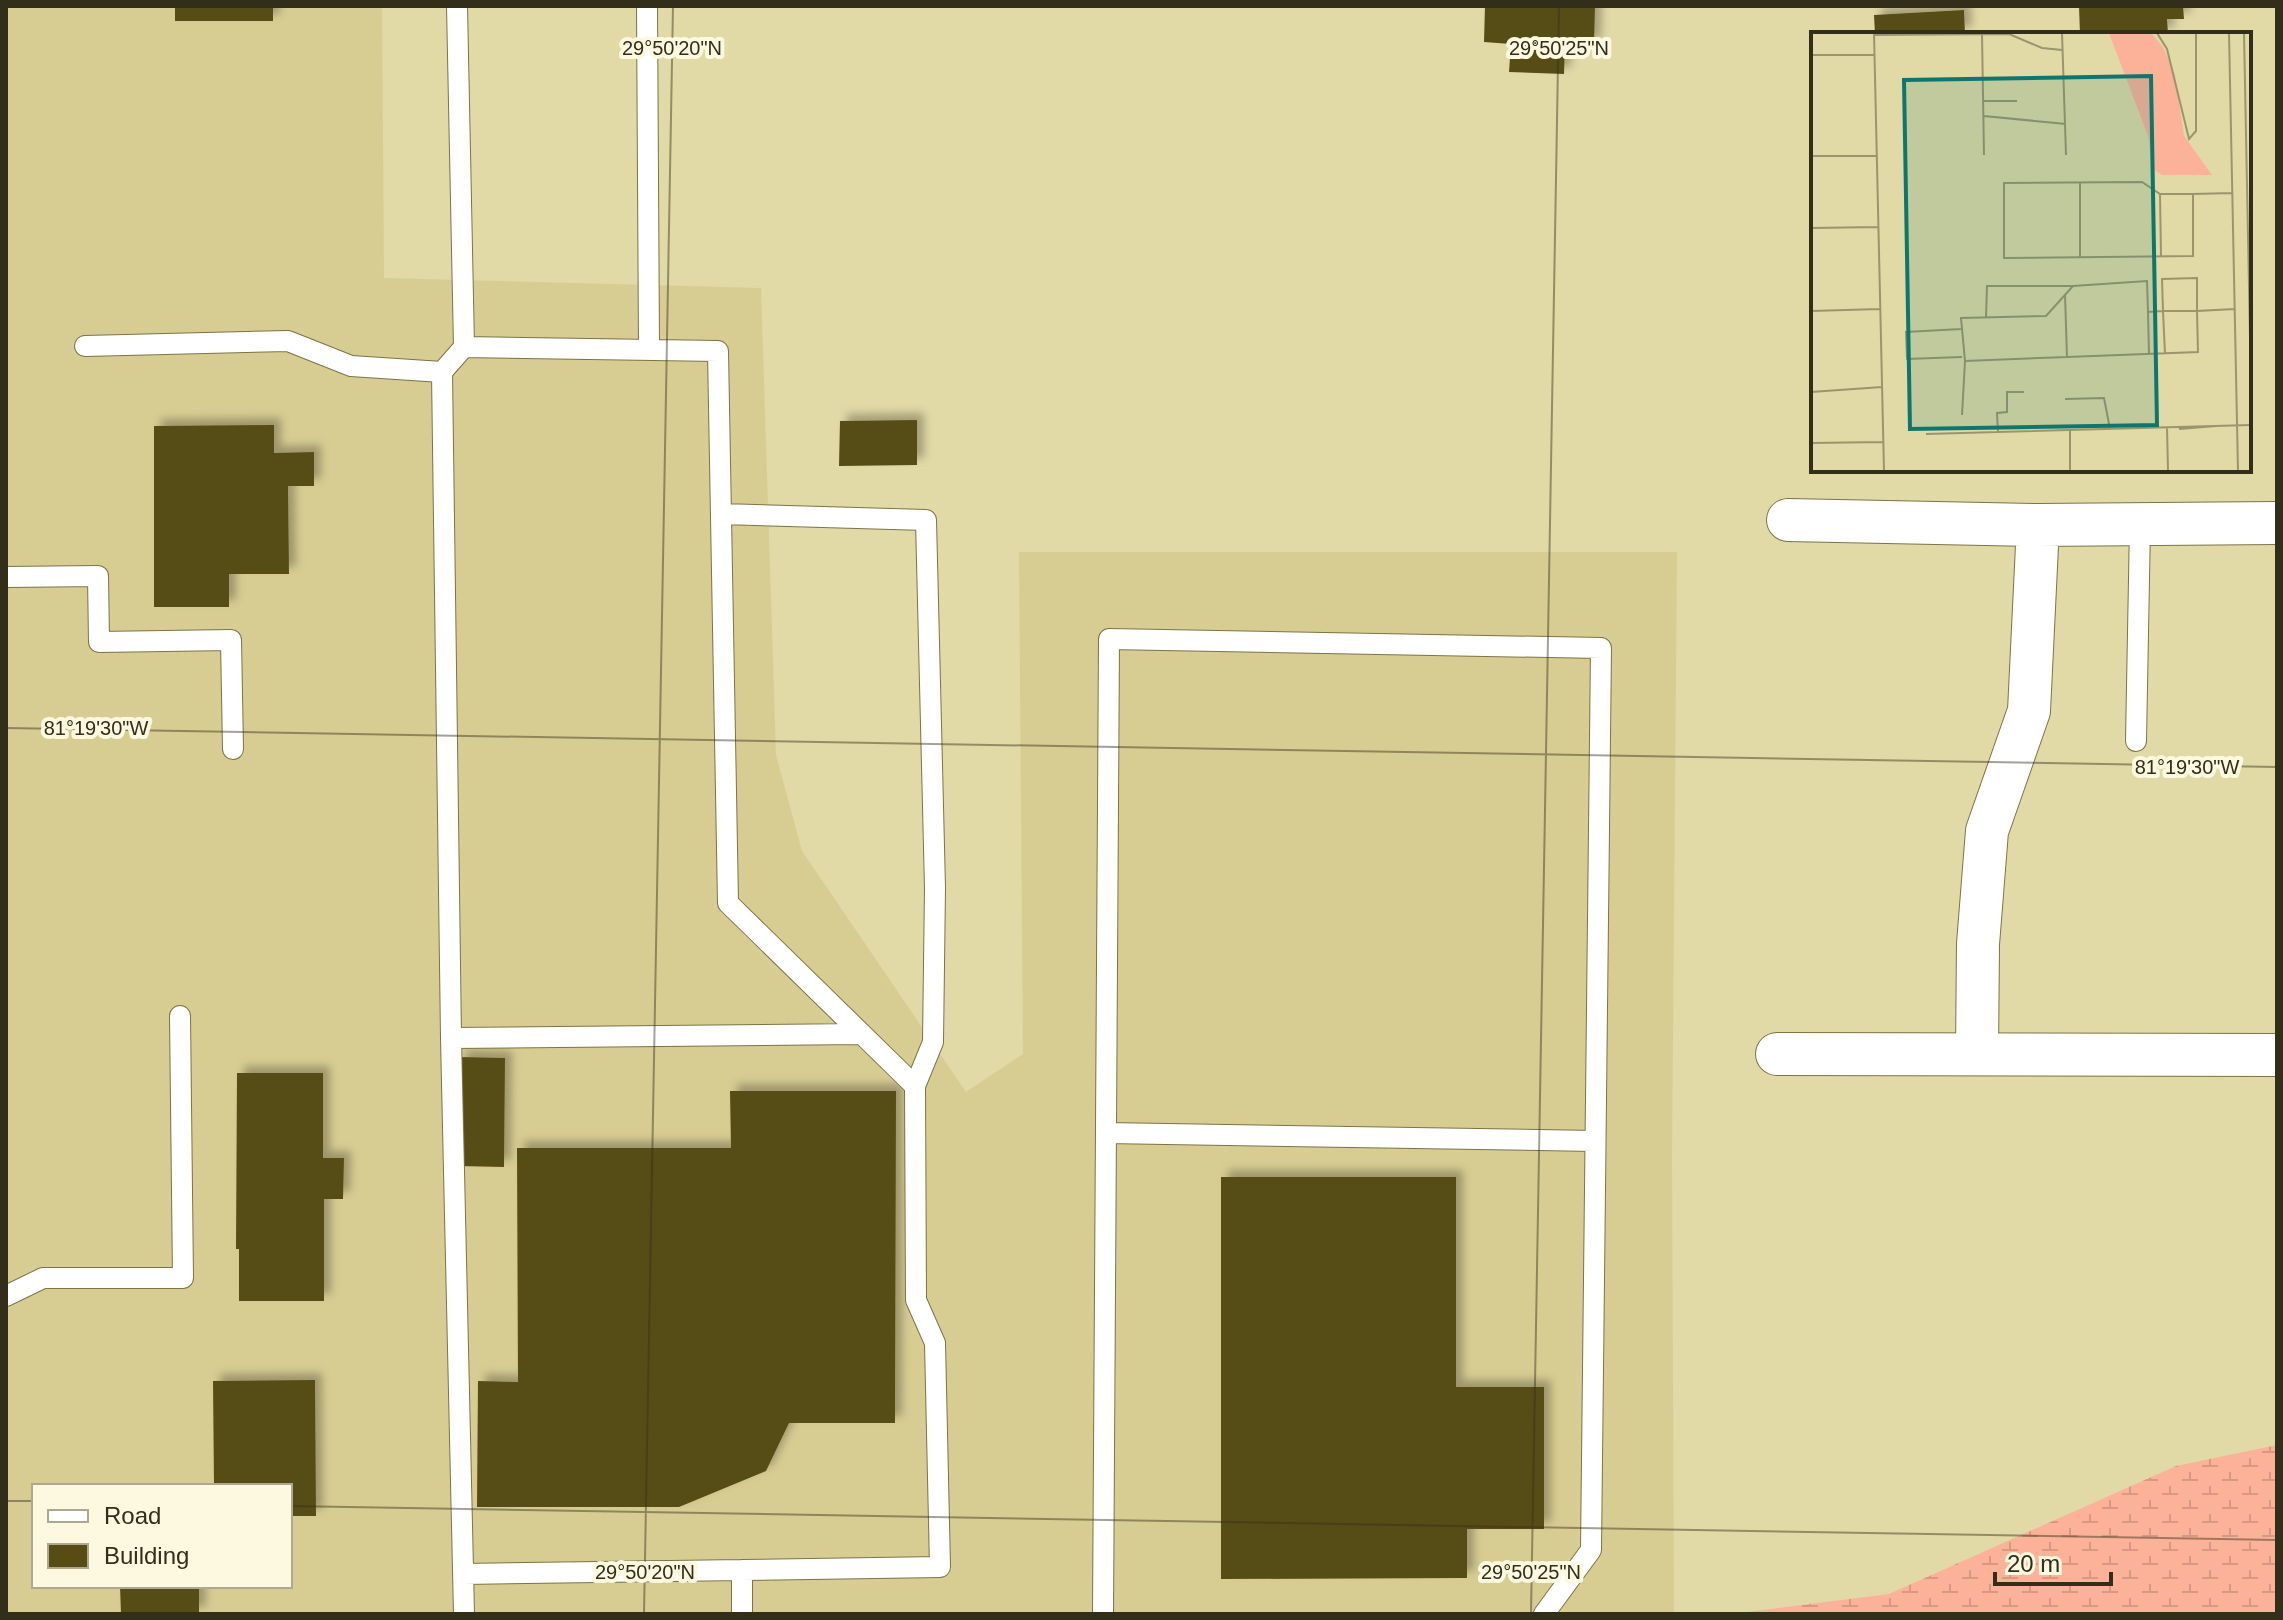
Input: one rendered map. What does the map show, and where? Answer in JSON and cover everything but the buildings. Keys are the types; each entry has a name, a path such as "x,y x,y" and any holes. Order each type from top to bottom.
{"street":[{"path":"1788,520 2038,525 2277,523"},
{"path":"1977,1054 1978,944 1987,831 2029,711 2038,525"},
{"path":"1777,1054 2277,1055"}],"lane":[{"path":"457,6 464,347 442,372 451,1038 464,1614"},
{"path":"647,6 649,349"},
{"path":"85,346 288,341 351,366 442,372"},
{"path":"464,347 718,351 728,903 915,1086"},
{"path":"463,1574 940,1567 935,1343 916,1300 915,1086 933,1042 935,888 926,520 721,514"},
{"path":"2136,741 2140,525"},
{"path":"6,577 98,576 99,642 231,640 233,749"},
{"path":"1103,1614 1109,639 1601,648 1591,1550 1544,1614"},
{"path":"6,1296 43,1278 183,1278 180,1016"},
{"path":"451,1038 861,1034"},
{"path":"1106,1133 1595,1141"},
{"path":"742,1570 742,1614"}],"shaded area":[{"path":"6,6 382,6 384,278 761,288 776,755 802,851 966,1092 1023,1054 1019,552 1677,552 1672,1157 1674,1614 6,1614"}],"green space":[{"path":"2277,1445 2277,1614 1730,1614 1889,1594 2176,1466"}]}
